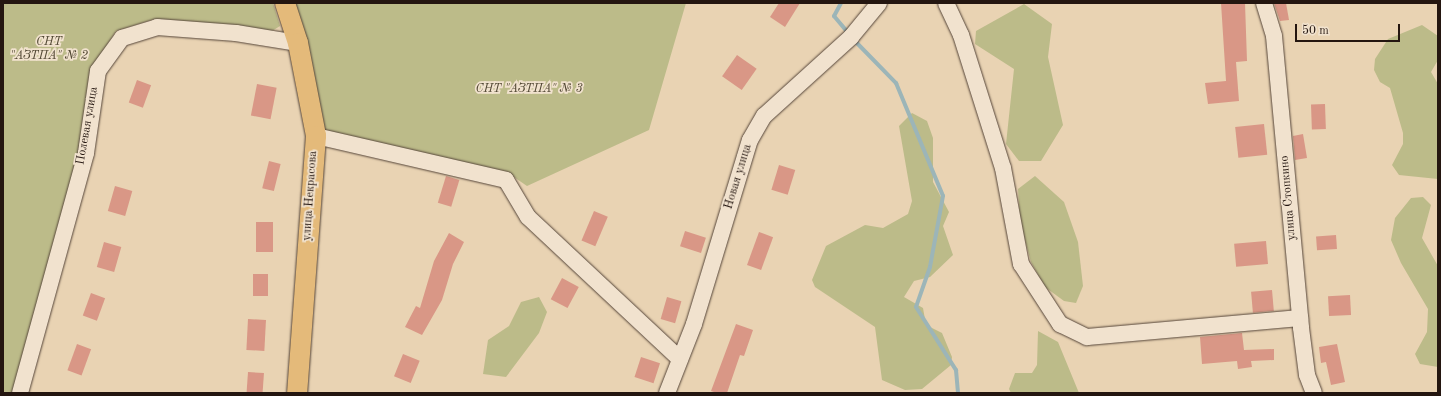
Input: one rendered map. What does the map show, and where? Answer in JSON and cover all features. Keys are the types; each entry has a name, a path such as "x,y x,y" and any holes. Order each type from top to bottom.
{"main road":[{"name":"улица Некрасова","path":"286,3 298,43 316,136 297,393"}],"street":[{"name":"Новая улица","path":"667,393 694,324 750,140 764,116 851,37 879,3"},
{"path":"946,3 961,35 1003,168 1021,264 1060,324 1087,337 1300,318"},
{"name":"улица Стопкино","path":"1264,3 1274,36 1300,318 1307,375 1314,393"},
{"name":"Полевая улица","path":"20,393 86,153 98,71 122,38 157,26 229,32 298,43"},
{"path":"316,136 506,180 528,217 680,359"}],"green space":[{"name":"СНТ \"АЗТПА\" № 2","path":"3,3 273,3 280,26 272,31 155,19 116,31 92,68 78,153 14,393 3,393"},
{"name":"СНТ \"АЗТПА\" № 3","path":"295,3 686,3 649,130 527,186 511,175 323,133"},
{"path":"1024,4 1052,24 1048,57 1063,125 1041,161 1019,161 1006,144 1014,69 975,44 976,31"},
{"path":"1422,25 1438,36 1438,60 1431,72 1438,84 1438,179 1399,175 1392,165 1403,144 1403,133 1390,88 1380,82 1374,70 1375,59 1388,39"},
{"path":"912,113 927,121 933,138 933,182 949,212 943,226 953,255 930,277 914,281 904,297 923,308 926,325 942,333 952,357 951,365 922,389 905,390 882,380 875,327 815,287 812,280 826,246 865,225 883,228 908,214 912,201 899,126"},
{"path":"1035,176 1064,202 1078,242 1083,286 1076,303 1064,301 1045,287 1031,262 1020,222 1018,189"},
{"path":"1423,197 1431,205 1422,238 1438,266 1438,367 1420,364 1415,354 1427,332 1428,309 1401,263 1391,240 1395,218 1411,198"},
{"path":"539,297 547,312 539,333 506,377 483,374 488,340 509,326 521,302"},
{"path":"1038,331 1058,342 1079,393 1011,393 1009,389 1015,373 1032,373 1037,365"}],"building":[{"path":"779,3 800,3 785,27 770,17"},
{"path":"1221,3 1245,3 1247,61 1236,62 1239,101 1208,104 1205,83 1226,81"},
{"path":"1274,3 1286,3 1289,20 1280,21"},
{"path":"737,55 757,69 742,90 722,76"},
{"path":"137,80 151,85 143,108 129,103"},
{"path":"257,84 277,88 271,119 251,115"},
{"path":"1311,104 1325,104 1326,129 1312,129"},
{"path":"1264,124 1267,155 1238,158 1235,127"},
{"path":"1303,134 1307,158 1295,160 1293,136"},
{"path":"269,161 281,164 274,191 262,188"},
{"path":"779,165 795,170 788,195 771,190"},
{"path":"446,176 459,180 451,207 438,203"},
{"path":"115,186 132,191 125,216 108,211"},
{"path":"594,211 608,217 595,246 581,240"},
{"path":"256,222 273,222 273,252 256,252"},
{"path":"685,231 706,238 701,253 680,246"},
{"path":"759,232 773,237 761,270 747,265"},
{"path":"449,233 464,242 453,264 442,300 422,335 405,327 416,306 420,308 434,261"},
{"path":"1336,235 1337,249 1317,250 1316,236"},
{"path":"1266,241 1268,264 1236,267 1234,244"},
{"path":"104,242 121,247 114,272 97,267"},
{"path":"253,274 268,274 268,296 253,296"},
{"path":"562,278 579,287 568,308 551,299"},
{"path":"1272,290 1274,311 1253,313 1251,292"},
{"path":"91,293 105,298 97,321 83,316"},
{"path":"1350,295 1351,315 1329,316 1328,296"},
{"path":"667,297 681,301 675,323 661,319"},
{"path":"248,319 266,320 264,351 246,350"},
{"path":"736,324 753,330 744,356 740,355 727,393 717,393 711,391"},
{"path":"1242,333 1244,350 1274,349 1274,360 1251,361 1252,367 1238,369 1237,361 1202,364 1200,337"},
{"path":"77,344 91,349 82,375 67,370"},
{"path":"1337,344 1345,382 1331,385 1326,362 1321,363 1319,347"},
{"path":"403,354 420,361 411,383 394,376"},
{"path":"641,357 660,363 654,383 635,377"},
{"path":"248,372 264,373 263,393 247,393"}],"waterway":[{"path":"841,3 834,16 849,34"},
{"path":"853,39 896,83 943,196 930,267 916,307 956,370 958,393"}]}
